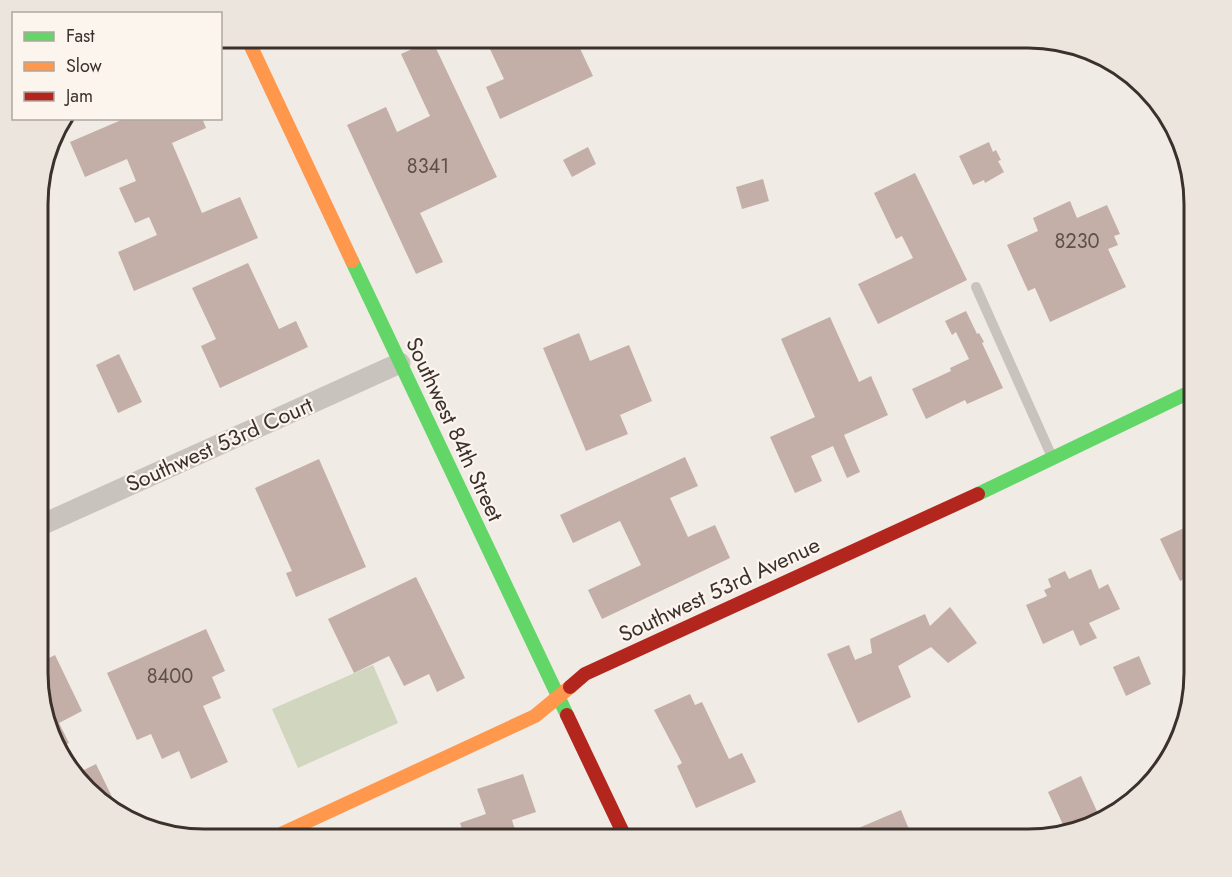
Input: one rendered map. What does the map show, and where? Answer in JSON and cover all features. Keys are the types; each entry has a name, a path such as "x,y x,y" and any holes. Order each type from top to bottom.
{"street":[{"name":"Southwest 84th Street","path":"254,48 621,829"},
{"name":"Southwest 53rd Court","path":"48,522 400,363"},
{"name":"Southwest 53rd Avenue","path":"292,829 535,717 585,674 1184,395"}],"lane":[{"path":"976,287 1052,458"}],"green space":[{"path":"373,665 398,723 298,768 272,709"}],"building":[{"path":"414,48 436,48 497,177 420,213 443,262 416,274 347,125 386,107 397,132 430,116 401,54"},
{"path":"489,48 580,48 593,76 500,119 486,87 504,79"},
{"path":"121,120 203,120 206,128 172,143 202,213 240,197 258,238 134,291 118,252 157,235 149,217 135,223 119,188 136,181 127,159 85,177 70,142"},
{"path":"989,142 993,152 996,150 1001,160 998,161 1004,172 985,183 984,180 973,185 959,156"},
{"path":"588,147 596,164 572,177 563,160"},
{"path":"915,173 967,280 878,324 858,284 913,258 902,236 896,239 874,193"},
{"path":"763,179 769,201 742,209 736,187"},
{"path":"1070,201 1077,218 1107,205 1120,234 1114,236 1118,245 1108,249 1126,287 1050,322 1035,288 1028,291 1007,245 1038,231 1033,218"},
{"path":"248,263 279,329 296,321 308,347 220,388 201,346 216,339 192,288"},
{"path":"966,311 977,334 979,333 984,342 982,343 1003,388 967,404 965,400 926,419 912,389 951,371 950,368 969,359 956,332 952,335 945,321"},
{"path":"830,317 859,382 871,376 888,415 844,435 860,472 847,478 833,446 811,456 822,481 795,493 770,437 815,417 781,339"},
{"path":"579,333 590,361 629,345 652,401 620,415 628,434 586,451 543,348"},
{"path":"119,354 142,402 118,413 96,365"},
{"path":"685,457 698,486 670,498 688,537 715,525 730,558 602,619 588,590 641,565 620,521 573,543 560,515"},
{"path":"319,459 366,567 296,597 286,573 292,571 255,488"},
{"path":"1184,528 1184,579 1180,581 1160,539"},
{"path":"1091,569 1099,589 1108,584 1120,609 1089,623 1097,638 1080,646 1073,630 1043,644 1026,605 1047,596 1044,590 1051,587 1048,579 1065,571 1069,579"},
{"path":"416,577 465,678 437,692 429,674 404,686 389,656 354,673 328,619"},
{"path":"950,607 977,643 948,663 931,647 898,666 911,697 858,723 827,654 849,645 855,660 872,653 870,639 925,614 930,626"},
{"path":"206,629 225,671 212,677 221,698 203,706 228,762 191,779 179,751 162,759 151,734 137,740 107,673"},
{"path":"55,655 82,711 59,723 69,743 66,744 53,713 48,683 48,658"},
{"path":"1139,656 1151,684 1126,696 1113,667"},
{"path":"690,694 695,705 702,702 729,759 742,753 756,782 696,808 677,766 682,763 654,710"},
{"path":"96,764 113,800 82,771"},
{"path":"523,774 536,812 512,820 515,829 462,829 460,823 486,814 477,789"},
{"path":"1081,776 1098,813 1063,825 1048,792"},
{"path":"901,810 909,829 856,829"}],"traffic: fast":[{"path":"352,261 567,715"},
{"path":"978,494 1184,395"}],"traffic: slow":[{"path":"252,48 352,261"},
{"path":"292,829 535,716 570,687"}],"traffic: jam":[{"path":"570,687 585,674 978,494"},
{"path":"567,715 621,829"}]}
